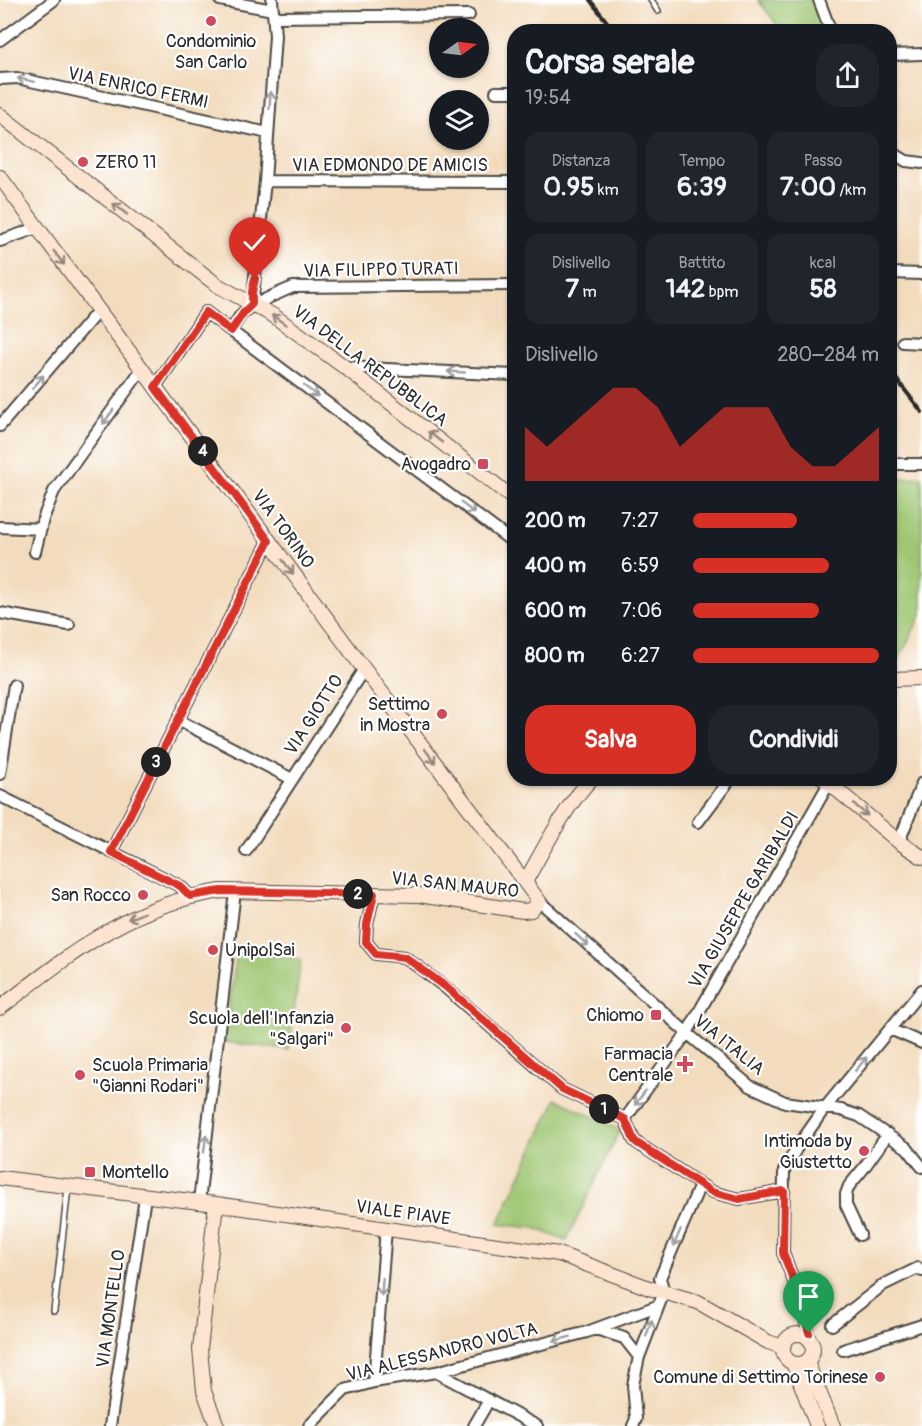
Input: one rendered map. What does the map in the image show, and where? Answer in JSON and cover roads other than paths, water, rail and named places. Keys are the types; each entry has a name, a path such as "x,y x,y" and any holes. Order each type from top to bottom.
{"street":[{"path":"0,40 54,0"},
{"path":"220,0 273,9 469,15"},
{"path":"819,0 828,24"},
{"path":"231,331 252,304 265,181 274,36 273,9"},
{"path":"897,55 922,54"},
{"name":"VIA ENRICO FERMI","path":"0,79 16,78 268,133"},
{"path":"496,92 507,92"},
{"name":"VIA DELLA REPUBBLICA","path":"0,115 217,285 274,316 344,367 507,494"},
{"path":"897,155 906,161 922,163"},
{"name":"VIA TORINO","path":"0,177 364,669 539,901"},
{"name":"VIA EDMONDO DE AMICIS","path":"265,181 507,182"},
{"path":"0,241 37,228"},
{"path":"897,273 922,274"},
{"name":"VIA FILIPPO TURATI","path":"252,304 264,301 293,287 507,285"},
{"path":"0,426 98,311"},
{"path":"155,387 206,312 507,538"},
{"path":"903,342 922,343"},
{"path":"344,367 507,375"},
{"path":"35,552 54,491 142,369"},
{"path":"897,464 922,464"},
{"path":"0,526 41,529"},
{"path":"111,852 269,541"},
{"path":"0,613 69,625"},
{"name":"VIA GIOTTO","path":"246,850 364,669"},
{"path":"897,679 922,678"},
{"path":"0,774 14,685"},
{"name":"VIA GIOTTO","path":"178,720 292,779"},
{"path":"899,842 922,783"},
{"path":"525,882 585,786"},
{"path":"698,822 725,786"},
{"name":"VIA GIUSEPPE GARIBALDI","path":"625,1119 687,1033 823,786"},
{"path":"832,786 899,842 922,857"},
{"path":"0,796 180,886 190,896"},
{"name":"VIA SAN MAURO","path":"0,1008 74,952 127,919 190,896 221,891 419,895 524,911 531,909 539,901"},
{"path":"199,1203 235,891"},
{"path":"374,894 367,924 366,942 376,954 405,957 446,987 562,1089 625,1119 637,1143 712,1192 739,1199 784,1191"},
{"name":"VIA ITALIA","path":"539,901 750,1086 784,1102 841,1110 859,1116 907,1148 922,1167"},
{"path":"808,1336 796,1287 783,1253 784,1171 824,1109 922,990"},
{"path":"890,1029 922,1043"},
{"path":"860,1236 846,1205 846,1194 849,1186 888,1134"},
{"name":"VIALE PIAVE","path":"0,1178 216,1204 559,1254 698,1302 783,1347"},
{"path":"633,1426 636,1419 633,1385 639,1357 664,1292 660,1278 700,1185"},
{"name":"VIA MONTELLO","path":"110,1426 145,1197"},
{"path":"216,1204 200,1349 204,1391 217,1426"},
{"path":"374,1383 386,1229"},
{"path":"832,1325 883,1285 921,1268"},
{"name":"VIA ALESSANDRO VOLTA","path":"309,1426 345,1390 436,1372 587,1332 657,1306"},
{"path":"843,1350 921,1325"},
{"path":"595,1329 624,1338 639,1357"},
{"path":"800,1362 814,1350 813,1342 808,1336 799,1333 786,1338 783,1347 785,1357 800,1362 833,1426"},
{"path":"800,1362 817,1426"},
{"path":"436,1372 537,1426"},
{"path":"474,1426 489,1400"}],"lane":[{"path":"651,0 658,11"},
{"path":"54,1311 68,1187"}],"railway":[{"path":"590,0 609,24"},
{"path":"897,380 922,412"}],"place":[{"name":"Condominio San Carlo","path":"211,21"},
{"name":"ZERO 11","path":"83,162"},
{"name":"Avogadro","path":"483,464"},
{"name":"Settimo in Mostra","path":"442,714"},
{"name":"San Rocco","path":"143,895"},
{"name":"UnipolSai","path":"213,950"},
{"name":"Chiomo","path":"656,1015"},
{"name":"Scuola dell'Infanzia \"Salgari\"","path":"346,1028"},
{"name":"Farmacia Centrale","path":"685,1064"},
{"name":"Scuola Primaria \"Gianni Rodari\"","path":"80,1075"},
{"name":"Intimoda by Giustetto","path":"864,1151"},
{"name":"Montello","path":"90,1172"},
{"name":"Comune di Settimo Torinese","path":"880,1377"}]}
